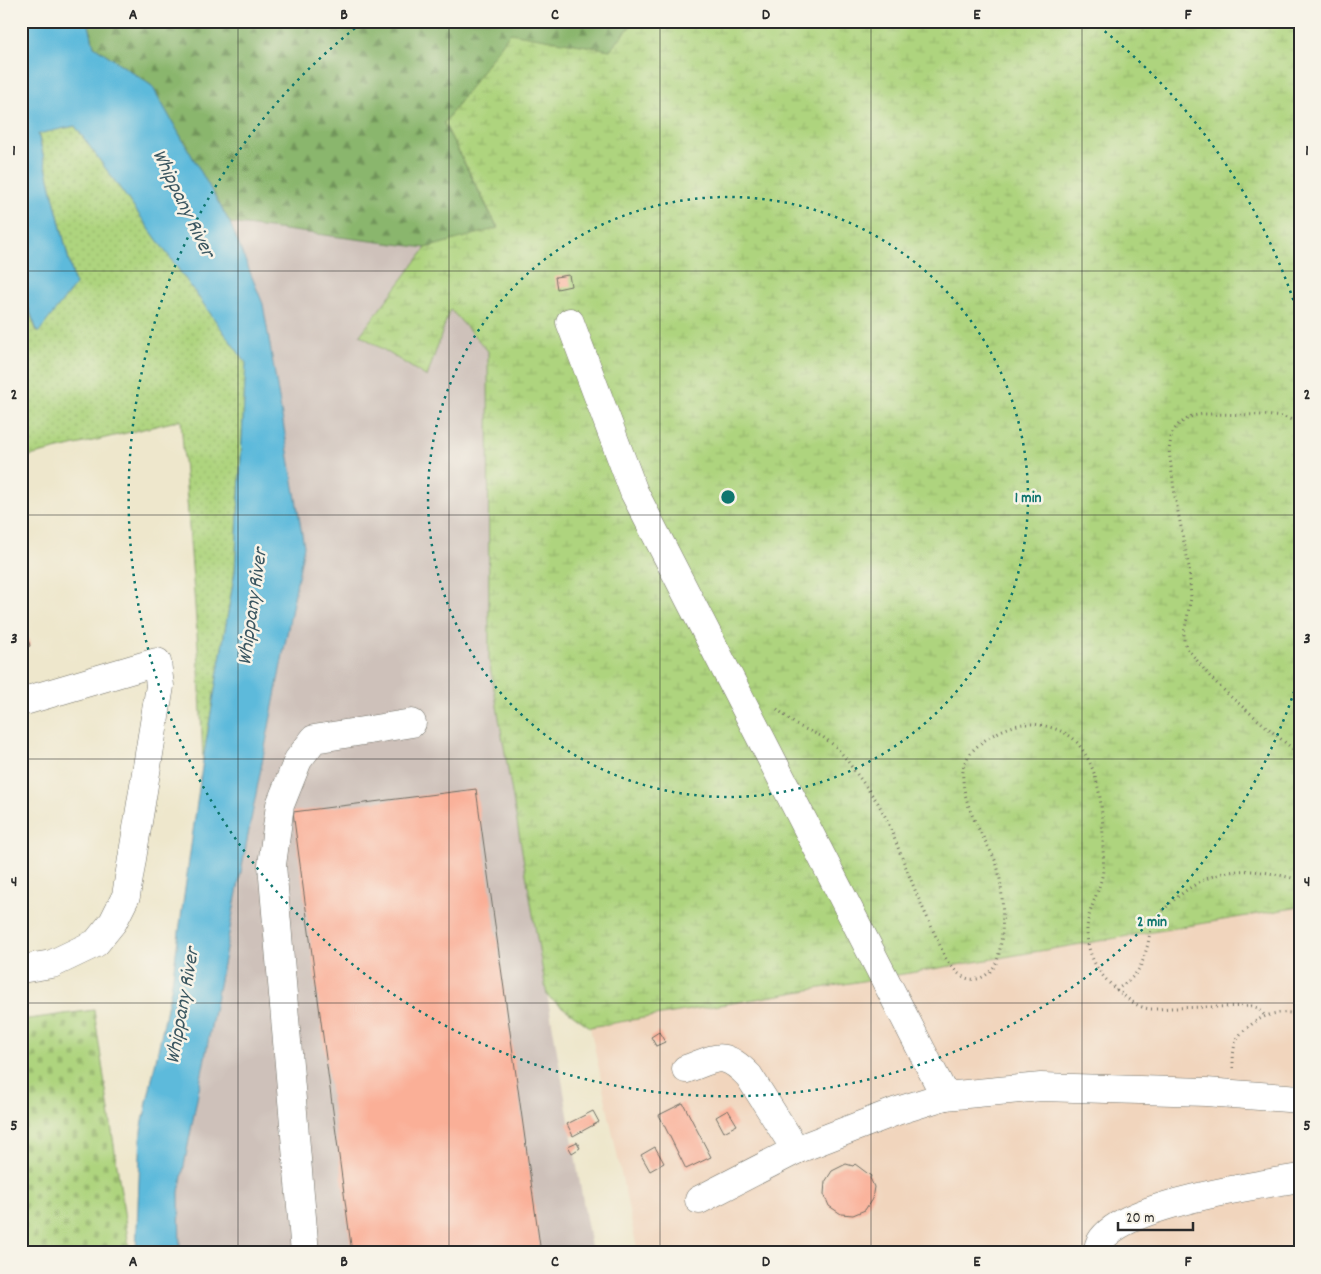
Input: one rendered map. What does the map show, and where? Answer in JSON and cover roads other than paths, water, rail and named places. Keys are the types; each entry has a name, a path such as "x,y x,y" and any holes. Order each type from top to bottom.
{"lane":[{"path":"570,322 634,492 945,1096"},
{"path":"21,702 157,662 160,686 126,896 112,922 96,943 52,964 21,969"},
{"path":"306,1253 272,865 280,804 298,760 314,739 412,723"},
{"path":"686,1069 719,1057 728,1059 739,1066 748,1076 796,1150"},
{"path":"699,1200 796,1150 945,1096 1041,1087 1234,1094 1300,1099"},
{"path":"1098,1253 1103,1238 1112,1229 1130,1218 1204,1195 1300,1178"}],"water":[{"name":"Whippany River","path":"21,21 88,21 94,46 152,86 230,223 263,304 304,546 179,1192 180,1253 136,1253 141,1131 171,989 203,760 235,571 246,363 75,126 38,134 75,285 38,333 21,288"}]}
